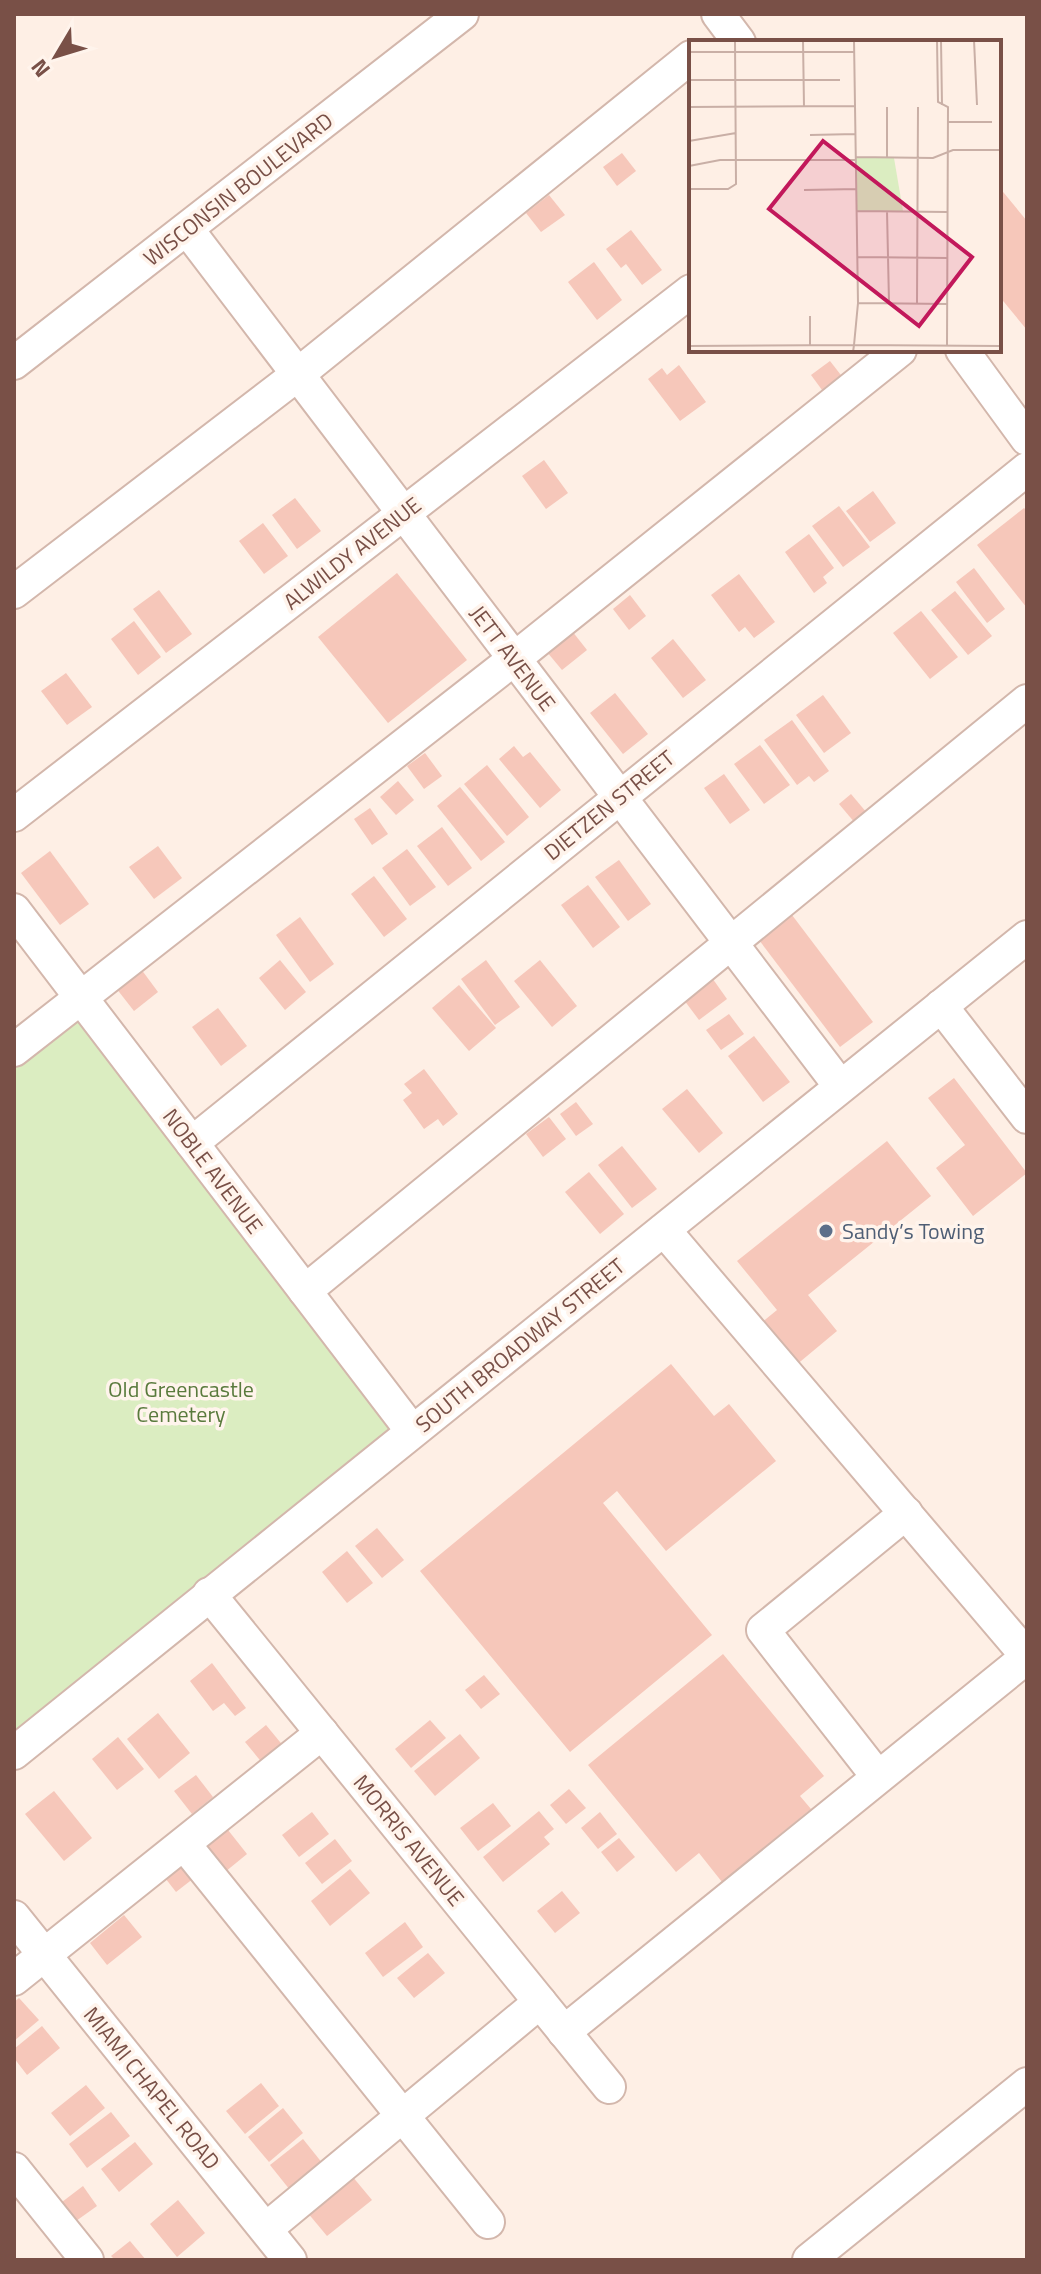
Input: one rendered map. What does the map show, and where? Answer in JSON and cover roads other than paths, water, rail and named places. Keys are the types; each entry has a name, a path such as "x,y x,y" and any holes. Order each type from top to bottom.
{"street":[{"name":"WISCONSIN BOULEVARD","path":"14,363 462,14"},
{"path":"14,592 297,375 689,59"},
{"name":"JETT AVENUE","path":"187,229 840,1086"},
{"name":"ALWILDY AVENUE","path":"14,815 689,293"},
{"path":"14,1050 514,659 898,352"},
{"path":"963,352 1027,439"},
{"name":"DIETZEN STREET","path":"192,1143 1027,469"},
{"path":"305,1291 1027,701"},
{"name":"NOBLE AVENUE","path":"14,910 412,1431"},
{"name":"SOUTH BROADWAY STREET","path":"14,1753 1027,937"},
{"path":"941,1006 1027,1117"},
{"path":"564,2032 1027,1656 664,1230"},
{"path":"878,1777 763,1630 906,1513"},
{"name":"MORRIS AVENUE","path":"209,1594 609,2087"},
{"path":"14,1979 322,1733"},
{"path":"184,1844 488,2222"},
{"name":"MIAMI CHAPEL ROAD","path":"14,1917 290,2260"},
{"path":"266,2229 540,2002"},
{"path":"809,2260 1027,2084"},
{"path":"14,2169 87,2260"}],"place":[{"name":"Sandy’s Towing","path":"826,1231"}],"park label":[{"name":"Old Greencastle Cemetery","path":"181,1402"}]}
